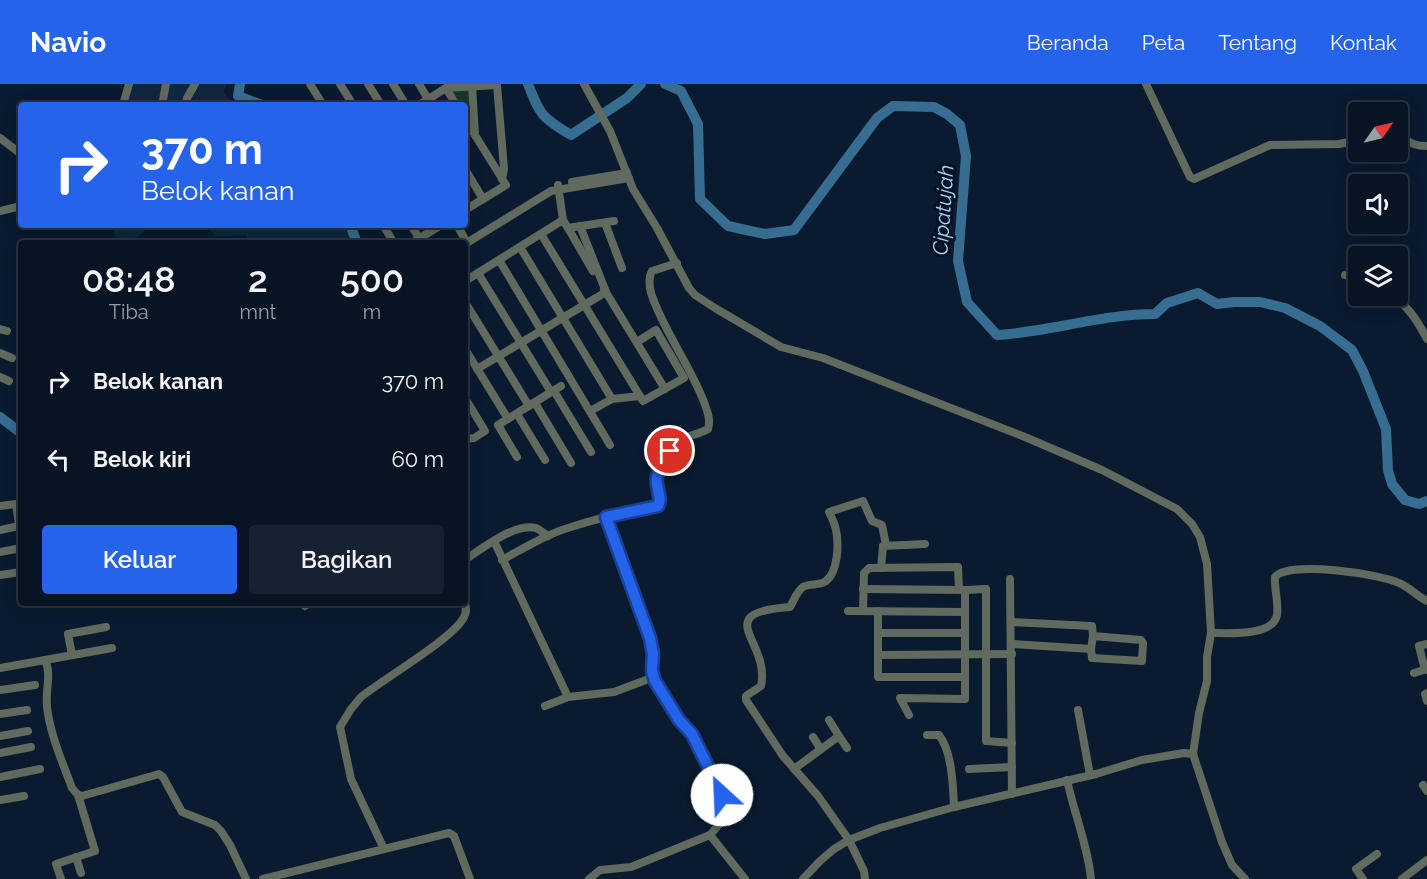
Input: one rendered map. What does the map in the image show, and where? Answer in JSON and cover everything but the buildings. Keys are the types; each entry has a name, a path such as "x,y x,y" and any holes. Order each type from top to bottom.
{"street":[{"path":"124,102 129,84"},
{"path":"163,102 166,84"},
{"path":"186,102 195,84"},
{"path":"310,84 321,102"},
{"path":"340,84 351,102"},
{"path":"368,84 379,102"},
{"path":"393,84 404,102"},
{"path":"419,84 425,102"},
{"path":"584,84 610,131 639,200 695,295 781,347 822,358 1025,437 1102,470 1177,509 1197,532 1206,553 1211,633 1207,657 1207,681 1199,713 1193,754 1228,858 1245,879"},
{"path":"1146,84 1187,170 1194,179 1270,145 1348,142"},
{"path":"426,102 446,88 497,85 504,182"},
{"path":"472,86 476,136"},
{"path":"446,88 454,102"},
{"path":"468,124 504,182"},
{"path":"0,138 18,152"},
{"path":"1408,141 1415,146 1427,146"},
{"path":"468,174 483,199"},
{"path":"468,242 551,191 628,176"},
{"path":"468,208 504,182"},
{"path":"559,190 563,220 664,389"},
{"path":"0,211 18,207"},
{"path":"468,279 563,220"},
{"path":"568,228 614,221"},
{"path":"605,223 622,268"},
{"path":"580,226 606,292"},
{"path":"418,240 436,228"},
{"path":"541,234 643,401 684,378 656,330 637,342"},
{"path":"520,247 612,399"},
{"path":"499,260 610,445"},
{"path":"502,560 548,536 606,517 658,506 661,501 657,478 662,462 674,445 691,435 706,431 709,427 710,419 696,381 651,293 649,276 652,271 677,264"},
{"path":"478,273 520,342 555,390 591,452"},
{"path":"477,369 606,292"},
{"path":"1406,306 1415,317 1427,339"},
{"path":"468,307 498,356 571,463"},
{"path":"0,353 12,358"},
{"path":"468,354 508,419"},
{"path":"0,377 9,381"},
{"path":"517,458 498,425 555,390"},
{"path":"590,411 612,399 640,396"},
{"path":"468,403 485,431 474,438 468,439"},
{"path":"517,414 545,460"},
{"path":"865,879 864,871 849,840 818,796 783,756 746,700 746,696 760,686 763,676 761,660 749,636 747,622 748,617 753,613 790,607 798,592 804,587 828,580 832,574 837,540 836,529 829,512 863,501 872,521 882,525 886,545"},
{"path":"0,506 15,504 18,520"},
{"path":"589,879 600,870 631,867 710,835 729,811 692,734 679,720 654,677 650,638 606,517"},
{"path":"0,530 18,526"},
{"path":"468,558 494,541 527,527 539,530 548,536"},
{"path":"494,541 568,697"},
{"path":"881,568 881,549 886,545 925,544"},
{"path":"0,552 18,549"},
{"path":"863,611 865,570 958,567 965,612 964,699 900,698 909,715"},
{"path":"1211,633 1234,634 1256,631 1273,623 1277,615 1275,577 1282,571 1319,569 1358,572 1400,583 1427,601"},
{"path":"0,575 18,572"},
{"path":"1010,579 1012,794"},
{"path":"863,589 986,590 986,741 1012,743"},
{"path":"384,849 351,779 340,727 361,697 458,624 465,616 466,606"},
{"path":"848,611 965,612"},
{"path":"878,611 878,677 965,677"},
{"path":"1011,622 1092,626 1092,658 1142,661 1143,643 1141,640 1093,636"},
{"path":"72,655 68,634 106,627"},
{"path":"878,633 965,633"},
{"path":"1012,644 1091,649"},
{"path":"1414,673 1426,670 1419,646 1427,644"},
{"path":"0,668 112,648"},
{"path":"878,655 1012,654"},
{"path":"45,660 48,672 46,700 50,721 72,788 78,795 95,852 56,864 61,879"},
{"path":"545,706 568,697 614,692 654,677"},
{"path":"0,690 35,685"},
{"path":"1427,693 1427,701"},
{"path":"0,714 27,710"},
{"path":"1078,710 1090,775"},
{"path":"830,720 847,748"},
{"path":"0,736 28,731"},
{"path":"927,735 939,735 944,742 950,765 954,807"},
{"path":"794,769 839,736"},
{"path":"813,737 820,748"},
{"path":"0,753 31,747"},
{"path":"803,879 820,861 849,840 880,828 954,807 1161,756 1193,754"},
{"path":"969,769 1012,767"},
{"path":"0,777 40,769"},
{"path":"78,795 159,774 182,812 215,825 221,831 246,879"},
{"path":"1067,780 1090,865 1091,879"},
{"path":"0,800 24,796"},
{"path":"263,879 420,842 446,833 454,836 470,879"},
{"path":"710,835 745,879"},
{"path":"1363,879 1356,869 1377,854"},
{"path":"76,857 81,873"},
{"path":"1402,879 1427,860"}],"shaded area":[{"path":"131,84 226,84 224,92 231,102 125,102"},
{"path":"113,228 144,228 145,231 135,238 116,240"},
{"path":"208,228 352,228 353,232 352,240 247,240 246,235 215,236"}],"green space":[{"path":"471,87 474,132 468,123 468,102 455,102 448,89"}],"waterway":[{"name":"Cipatujah","path":"240,84 238,96 254,102"},
{"name":"Cipatujah","path":"528,84 543,115 571,135 627,98 641,84"},
{"name":"Cipatujah","path":"665,84 681,91 698,124 700,199 728,226 765,234 794,230 877,118 893,106 934,107 947,114 960,125 966,156 958,261 967,302 997,335 1115,317 1155,314 1167,303 1198,293 1217,304 1260,302 1285,308 1320,326 1352,350 1363,371 1386,429 1388,470 1392,484 1405,500 1419,504 1427,501"},
{"name":"Cipatujah","path":"351,228 356,240"},
{"name":"Cipatujah","path":"0,417 18,431"}],"route":[{"path":"670,451 662,462 657,478 660,504 606,517 650,638 653,654 652,671 655,681 679,720 692,734 722,795"}]}
